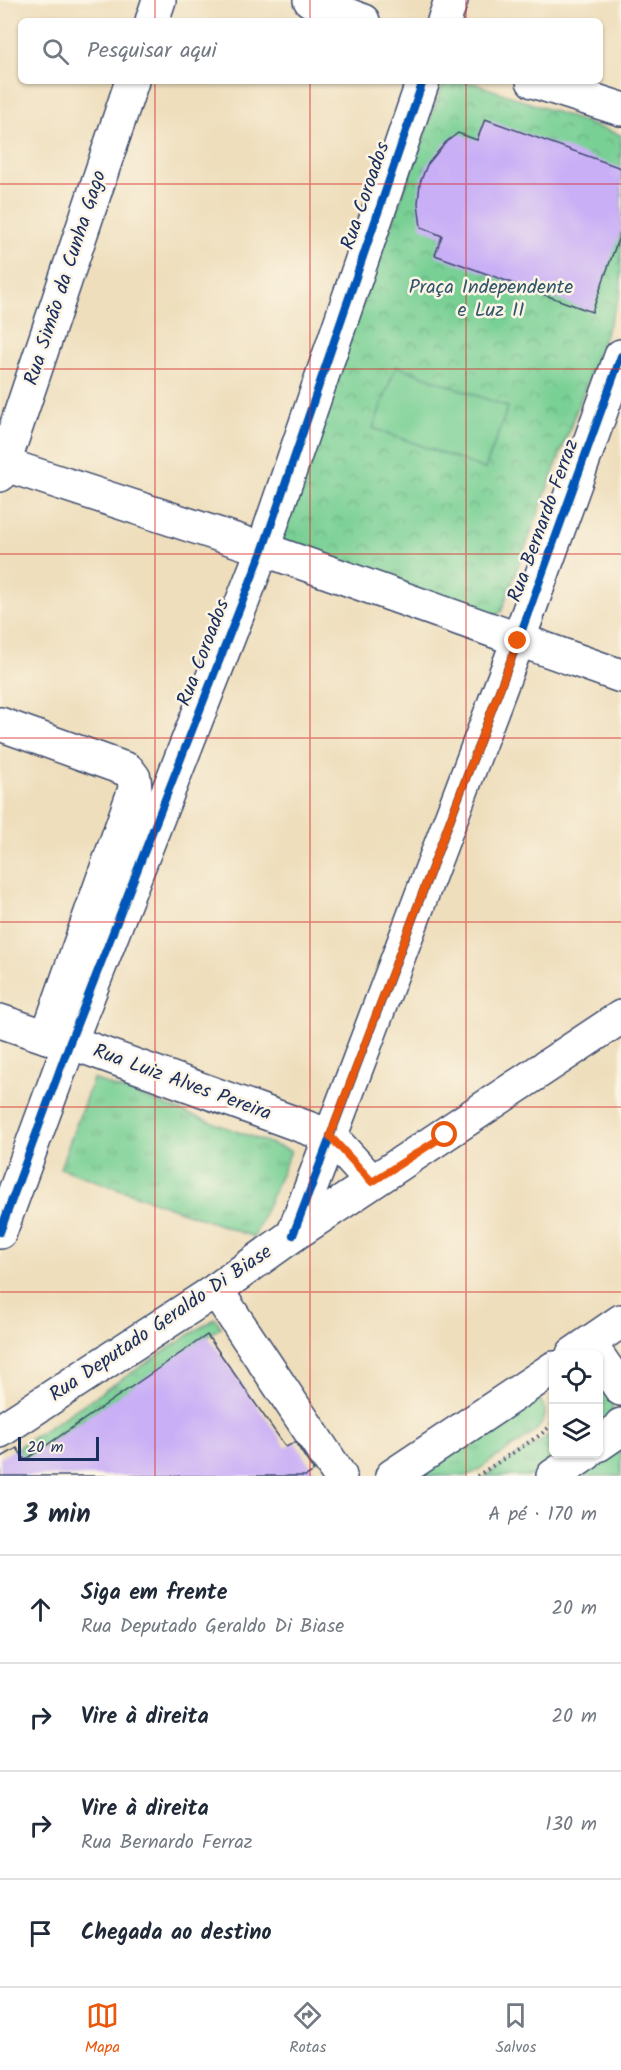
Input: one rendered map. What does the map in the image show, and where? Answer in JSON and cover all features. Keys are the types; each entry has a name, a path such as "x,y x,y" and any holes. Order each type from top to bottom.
{"street":[{"path":"153,18 159,0"},
{"path":"310,0 355,18"},
{"path":"445,18 451,0"},
{"name":"Rua Simão da Cunha Gago","path":"1,468 131,84"},
{"name":"Rua Coroados","path":"0,1232 58,1040 263,549 422,84"},
{"path":"542,84 621,109"},
{"name":"Rua Bernardo Ferraz","path":"293,1235 518,641 621,356"},
{"path":"1,468 263,549 621,676"},
{"path":"0,724 128,770 134,778 135,789 58,1040"},
{"name":"Rua Deputado Geraldo Di Biase","path":"0,1431 216,1290 293,1235 621,1017"},
{"name":"Rua Luiz Alves Pereira","path":"0,1021 330,1136"},
{"path":"330,1136 372,1182"},
{"path":"216,1290 340,1476"},
{"path":"592,1350 621,1321"},
{"path":"603,1368 621,1389"},
{"path":"392,1476 549,1371"},
{"path":"603,1442 614,1434 621,1425"},
{"path":"553,1476 580,1458"}],"path":[{"path":"477,1476 549,1427"}],"green space":[{"name":"Praça Independente e Luz II","path":"447,84 476,84 621,135 621,292 501,612 486,621 291,557 279,533 442,87"},
{"path":"396,366 508,407 485,469 373,428"},
{"path":"93,1079 291,1151 254,1237 60,1168"},
{"path":"215,1318 221,1327 25,1460 17,1448"},
{"path":"603,1388 613,1408 603,1428"},
{"path":"537,1397 544,1407 545,1416 541,1424 525,1439 470,1475 419,1476"},
{"path":"549,1436 549,1458 565,1458 538,1476 485,1476"},
{"path":"621,1446 621,1476 578,1476"}],"building":[{"path":"485,119 621,168 621,231 592,312 435,255 442,236 421,227 418,203 420,183 427,165 446,142 458,133 477,140"},
{"path":"207,1335 286,1447 295,1442 314,1471 306,1476 0,1476 0,1458 17,1448 25,1460"}],"cycle path":[{"path":"0,1232 70,1042 263,549 422,84"},
{"path":"293,1235 518,641 621,356"}],"route":[{"path":"445,1135 372,1182 330,1136 518,641"}]}
